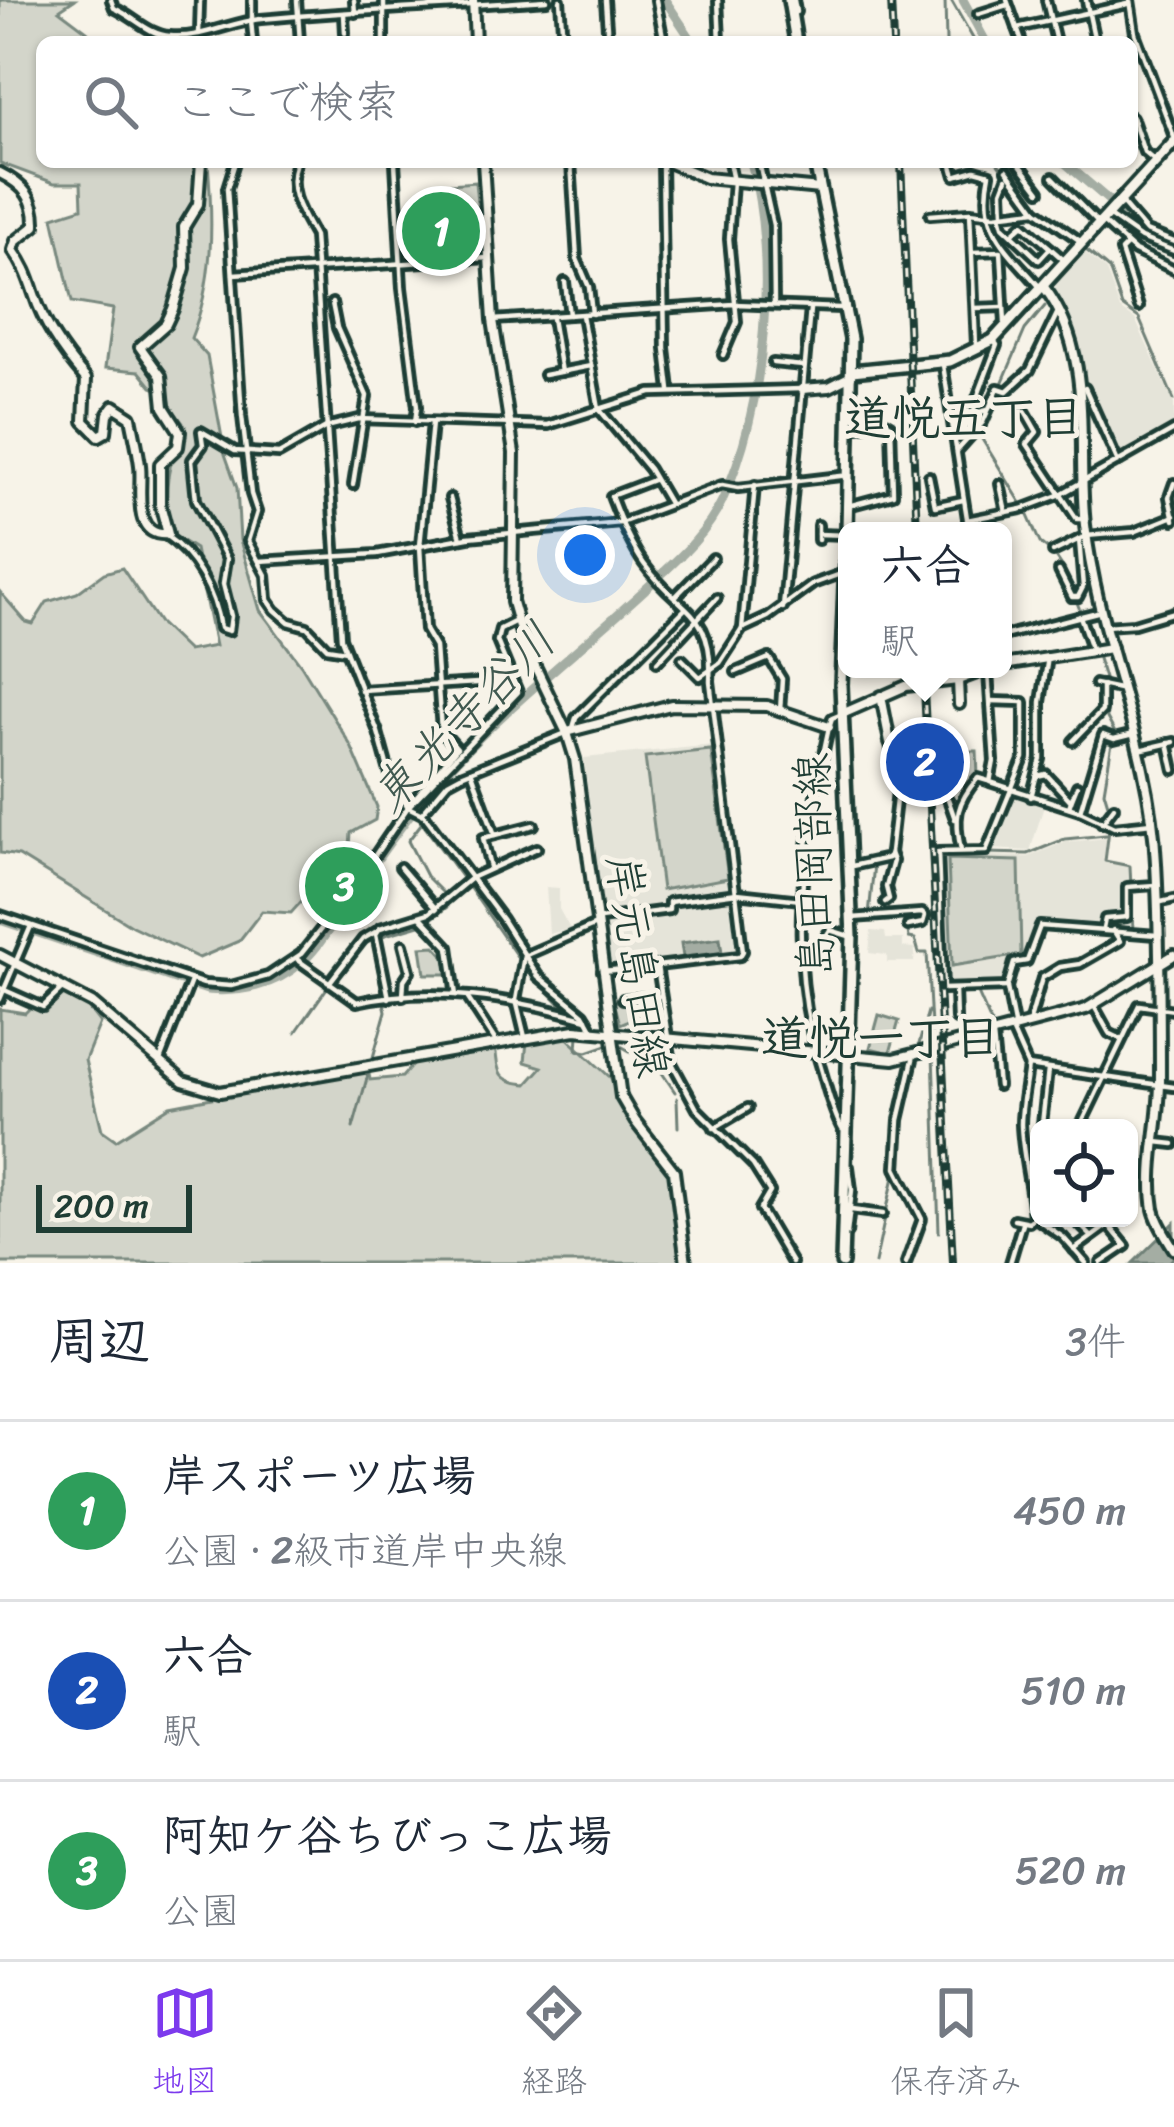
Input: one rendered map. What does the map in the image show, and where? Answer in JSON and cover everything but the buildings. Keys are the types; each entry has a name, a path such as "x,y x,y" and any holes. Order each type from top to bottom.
{"main road":[{"path":"792,0 795,36"},
{"path":"852,373 942,362 993,340 1174,140"},
{"name":"島田岡部線","path":"816,168 848,307 852,373 847,522"},
{"name":"島田岡部線","path":"842,1258 852,936 843,678"}],"street":[{"path":"111,0 114,8 166,36"},
{"path":"199,34 200,0"},
{"path":"252,0 253,36"},
{"path":"297,0 300,36"},
{"path":"354,0 355,13"},
{"path":"384,0 384,36"},
{"path":"193,36 252,20 547,0"},
{"path":"560,0 562,36"},
{"path":"605,0 608,36"},
{"path":"656,0 663,36"},
{"path":"718,0 720,36"},
{"path":"1046,0 1054,36"},
{"path":"1086,0 1094,36"},
{"path":"1016,28 1130,2 1145,63 1174,140"},
{"path":"473,3 475,36"},
{"path":"978,14 1007,3 1019,36"},
{"path":"344,14 345,33"},
{"path":"148,36 150,30"},
{"path":"1138,66 1145,63"},
{"path":"1138,134 1144,152 1156,162"},
{"path":"164,534 168,534 160,505 160,464 178,447 180,432 164,407 161,376 140,347 166,324 173,308 185,268 184,227 198,204 201,168"},
{"path":"233,168 227,188 247,451 257,512 248,541 266,574 268,600 275,610 289,622 307,627 327,648 346,651"},
{"path":"294,168 292,190 314,236 340,638 385,765 410,805 422,813 471,878 544,983 587,1019 593,1030"},
{"path":"395,168 401,264 414,359 415,422"},
{"name":"岸元島田線","path":"482,168 493,320 512,424 510,584 516,622 569,732 582,796 618,1080 627,1109 667,1158 676,1178 686,1263"},
{"path":"571,168 577,259 589,287 592,314"},
{"path":"665,168 661,224 670,390"},
{"path":"679,168 733,182 820,189"},
{"path":"723,355 737,322 729,239 730,168"},
{"path":"758,168 757,184 775,250 771,305"},
{"path":"953,168 955,176 975,170 990,174 985,197 990,226 1002,248 1043,288 1059,312 1079,386 1084,519 1083,587 1078,597 1072,597 1059,571"},
{"path":"1023,168 1040,191"},
{"path":"0,172 31,198 35,226 13,250 31,277 34,294 66,357 86,379 84,422 99,436 106,432 114,406 131,417 140,465 139,508 152,533 164,534 194,556 218,608 220,628 229,631 231,616 223,584 226,559 197,507 191,464 203,445 202,430 223,446 284,453 326,427 364,420 548,424 670,390 829,387 852,373"},
{"path":"1050,248 1039,260 1011,236 1002,214 1007,174 1050,224 1083,243"},
{"path":"1053,177 1105,218 1174,251"},
{"path":"1120,202 1146,231 1174,242"},
{"path":"930,215 1036,210"},
{"path":"970,212 976,351"},
{"path":"1105,218 1127,244 1174,270"},
{"path":"1011,236 1022,224 1066,262"},
{"path":"1127,244 1121,251 1139,307"},
{"path":"973,252 1002,248"},
{"path":"1002,248 1005,328"},
{"path":"233,274 488,258"},
{"path":"566,282 569,316"},
{"path":"332,303 337,328 366,392 353,485"},
{"path":"493,320 734,304 848,307"},
{"path":"974,308 1004,307"},
{"path":"783,608 810,309"},
{"path":"984,380 1007,391 1030,370 1059,312"},
{"path":"582,315 599,409 649,469 669,503"},
{"path":"552,316 561,372"},
{"path":"975,413 997,345 993,340"},
{"path":"942,362 967,520 1059,496 1174,430"},
{"path":"773,363 804,366"},
{"path":"544,375 591,366"},
{"path":"957,451 983,422 998,388"},
{"path":"1085,388 1118,462"},
{"path":"952,418 988,410"},
{"path":"1025,411 1037,432 1028,445 1059,496 1077,519 1084,519"},
{"path":"0,915 191,981 219,986 244,984 297,959 457,748 441,730 435,647 425,630 420,547 432,423"},
{"path":"848,506 893,494 891,425 850,429"},
{"path":"259,561 621,524 722,485 731,488 849,476"},
{"path":"929,476 934,506 963,500"},
{"path":"602,971 740,956 737,893 713,705 712,646 697,620 653,574 621,524 611,496 653,480"},
{"path":"1053,551 1082,538 1134,532 1174,517 1168,497 1174,483"},
{"path":"1000,484 1006,512"},
{"path":"742,629 755,485"},
{"path":"450,498 461,538"},
{"path":"818,525 818,537 838,535"},
{"path":"1082,538 1125,690 1153,823 1160,1085 1153,1191 1162,1228 1174,1249"},
{"path":"676,597 713,558"},
{"path":"682,659 700,677 711,671 742,629 783,608 813,584 838,575"},
{"path":"657,662 717,598"},
{"path":"569,732 576,718 686,607"},
{"path":"1012,634 1101,611"},
{"path":"1105,626 1134,624 1174,612"},
{"path":"1081,616 1092,651"},
{"path":"410,805 518,692 497,641 500,629 516,622"},
{"path":"1012,663 1111,648"},
{"path":"1031,797 1041,759 1041,702 1048,657"},
{"path":"736,672 769,658 782,679 780,711"},
{"path":"846,1136 815,1051 801,981 803,855 829,727 832,718 881,696 913,685 961,678"},
{"path":"989,678 994,761 990,782"},
{"path":"958,680 959,704"},
{"path":"362,690 514,681"},
{"path":"1073,741 1102,710 1098,685 1125,690"},
{"path":"852,866 888,858 890,853 897,790 881,696"},
{"path":"991,700 1024,702 1024,758 986,851 938,852 942,959 944,989 1007,987"},
{"path":"422,813 448,782 471,771 569,732 671,705 767,706 829,727"},
{"path":"1081,811 1095,772 1090,766 1103,736 1114,739 1135,734"},
{"path":"1138,750 1171,743 1174,770"},
{"path":"471,771 495,835"},
{"path":"1037,776 1046,774 1070,804 1102,823 1118,828 1153,823"},
{"path":"955,819 961,798 978,778 1031,797 1070,804"},
{"path":"1070,804 1077,786"},
{"path":"948,799 962,850"},
{"path":"1102,823 1111,809"},
{"path":"490,867 483,838 534,825"},
{"path":"329,983 363,939 421,916 471,878 537,848"},
{"path":"884,902 889,899 890,853"},
{"path":"400,867 436,908"},
{"path":"1103,929 1105,919 1127,917 1131,887 1156,885"},
{"path":"524,956 597,922 669,910 669,902 737,893 800,900"},
{"path":"1156,902 1174,899"},
{"path":"421,916 452,955 455,995"},
{"path":"852,918 925,916 923,923 908,926"},
{"path":"0,999 32,926"},
{"path":"1030,1193 1021,1119 1028,1066 1014,1030 1007,987 1014,963 1027,961 1037,926 1157,935"},
{"path":"378,930 389,998"},
{"path":"821,944 830,930 852,936"},
{"path":"1029,1026 1042,978 1060,967 1080,964 1120,941 1114,930"},
{"path":"403,997 410,971 404,944"},
{"path":"0,955 106,1014 191,1085 230,1092 525,1037 593,1030 889,1059 993,1036 1094,1006 1174,956"},
{"path":"524,956 517,1000 525,1037"},
{"path":"297,959 356,1002 455,995 517,1000 587,1019"},
{"path":"657,966 672,1064 697,1109 761,1177 770,1192 760,1209 792,1263"},
{"path":"159,1062 191,981"},
{"path":"2,989 43,1007 64,987"},
{"path":"955,990 956,1019"},
{"path":"623,999 661,995"},
{"path":"466,996 497,1042"},
{"path":"1084,1119 1139,1005 1174,1010"},
{"path":"1094,1006 1109,1034 1121,1040"},
{"path":"993,1036 998,1086"},
{"path":"906,1263 922,1219 896,1168 899,1120 922,1053"},
{"path":"1028,1066 1174,1087"},
{"path":"1043,1119 1048,1069"},
{"path":"714,1128 748,1108"},
{"path":"1156,1142 1174,1144"},
{"path":"842,1258 851,1179 845,1156"},
{"path":"850,1210 884,1214"},
{"path":"1010,1263 1018,1220 1030,1218"},
{"path":"1052,1227 1086,1263"},
{"path":"1082,1227 1091,1237"},
{"path":"1074,1250 1100,1227"},
{"path":"1101,1263 1126,1246 1111,1227"}],"shaded area":[{"path":"0,0 74,0 59,10 87,31 79,36 36,36 36,168 208,168 210,252 191,338 207,356 225,454 237,488 240,540 260,610 351,746 377,807 375,820 351,833 350,847 291,913 262,911 239,941 199,958 132,926 19,856 0,853 0,592 33,624 47,602 77,593 104,573 122,568 159,623 188,651 215,646 195,549 171,534 168,478 185,426 171,407 168,393 152,387 139,371 105,368 113,309 72,302 53,217 82,208 81,183 54,183 0,163"},
{"path":"475,182 482,254 405,259 401,207 439,201 438,185"},
{"path":"1082,250 1106,270 1120,309 1135,319 1174,404 1174,427 1120,458 1083,377 1078,341 1055,291"},
{"path":"714,745 739,955 608,968 584,758"},
{"path":"711,750 728,878 662,890 645,757"},
{"path":"940,751 977,751 978,778 961,798 955,819"},
{"path":"1014,794 1044,806 1030,851 990,849"},
{"path":"1107,838 1103,861 1130,865 1134,928 1036,923 1025,958 1011,959 1005,983 950,987 942,854 1028,857 1065,842"},
{"path":"948,859 1019,861 1021,955 952,966"},
{"path":"546,887 559,888 559,909 570,929 549,934"},
{"path":"871,931 885,932 886,939 903,939 903,947 915,948 914,962 887,962 887,955 869,953"},
{"path":"720,938 722,953 683,957 681,943"},
{"path":"435,946 446,958 448,974 425,974 421,947"},
{"path":"64,992 86,1005 100,1023 85,1060 102,1130 116,1140 170,1106 368,1068 370,1080 402,1077 414,1063 495,1044 504,1078 527,1084 542,1067 525,1062 527,1041 565,1036 611,1078 627,1120 675,1184 683,1263 0,1263 0,1009 25,1013 32,1006 43,1009"},
{"path":"634,1001 636,1018 657,1016 659,1031 635,1028 632,1019 620,1024 614,1002"},
{"path":"879,1015 899,1021 890,1053 870,1048"},
{"path":"1174,1223 1174,1257 1169,1263 1133,1263"}],"waterway":[{"name":"東光寺谷川","path":"665,0 689,36"},
{"path":"784,0 789,36"},
{"path":"945,0 946,36"},
{"path":"951,0 972,36"},
{"path":"963,0 983,36"},
{"name":"東光寺谷川","path":"0,920 207,990 244,989 269,982 307,958 446,772 672,564 716,513 749,423 763,334 764,243 752,168"},
{"path":"1001,168 1036,215 1075,242"},
{"path":"1071,168 1154,239 1174,246"},
{"path":"1086,250 1109,269 1122,306 1139,318 1174,400"},
{"path":"1001,386 1025,330 1045,306"},
{"path":"995,401 980,436 1040,543 1064,569 1092,641"},
{"path":"1097,655 1105,682"},
{"path":"1105,691 1107,718 1114,731 1104,791 1111,814 1105,861 1130,866 1133,930"},
{"path":"420,820 463,879"},
{"path":"421,824 408,841 426,876 446,896"},
{"path":"986,853 1028,854 1065,839 1106,835"},
{"path":"872,915 874,864"},
{"path":"938,997 945,954 941,881"},
{"path":"469,887 518,958"},
{"path":"430,920 447,907"},
{"path":"906,918 909,938 915,939 919,953 927,953 932,1044"},
{"path":"382,936 423,924"},
{"path":"356,951 373,939 382,993"},
{"path":"994,1030 977,991 1010,989 1017,965 1031,963 1033,950"},
{"path":"523,965 562,1006"},
{"path":"296,1032 327,988"},
{"path":"372,1061 386,1011 384,1002"},
{"path":"918,1048 928,1011"},
{"path":"576,1020 579,1025"},
{"path":"578,1035 577,1050 587,1052 610,1044"},
{"path":"619,1045 658,1067 675,1092"},
{"path":"933,1054 939,1232"},
{"path":"904,1106 917,1057"},
{"path":"353,1128 369,1071"},
{"path":"677,1098 678,1127"},
{"path":"875,1263 895,1172"}],"tunnel":[{"path":"1151,1223 1162,1214"}],"railway":[{"path":"891,0 893,36"},
{"path":"901,168 917,522"},
{"path":"923,678 953,1263"}],"place":[{"name":"岸スポーツ広場","path":"441,231"},
{"name":"六合","path":"925,762"},
{"name":"阿知ケ谷ちびっこ広場","path":"344,886"}],"district":[{"name":"道悦五丁目","path":"964,417"},
{"name":"道悦一丁目","path":"881,1037"}]}
